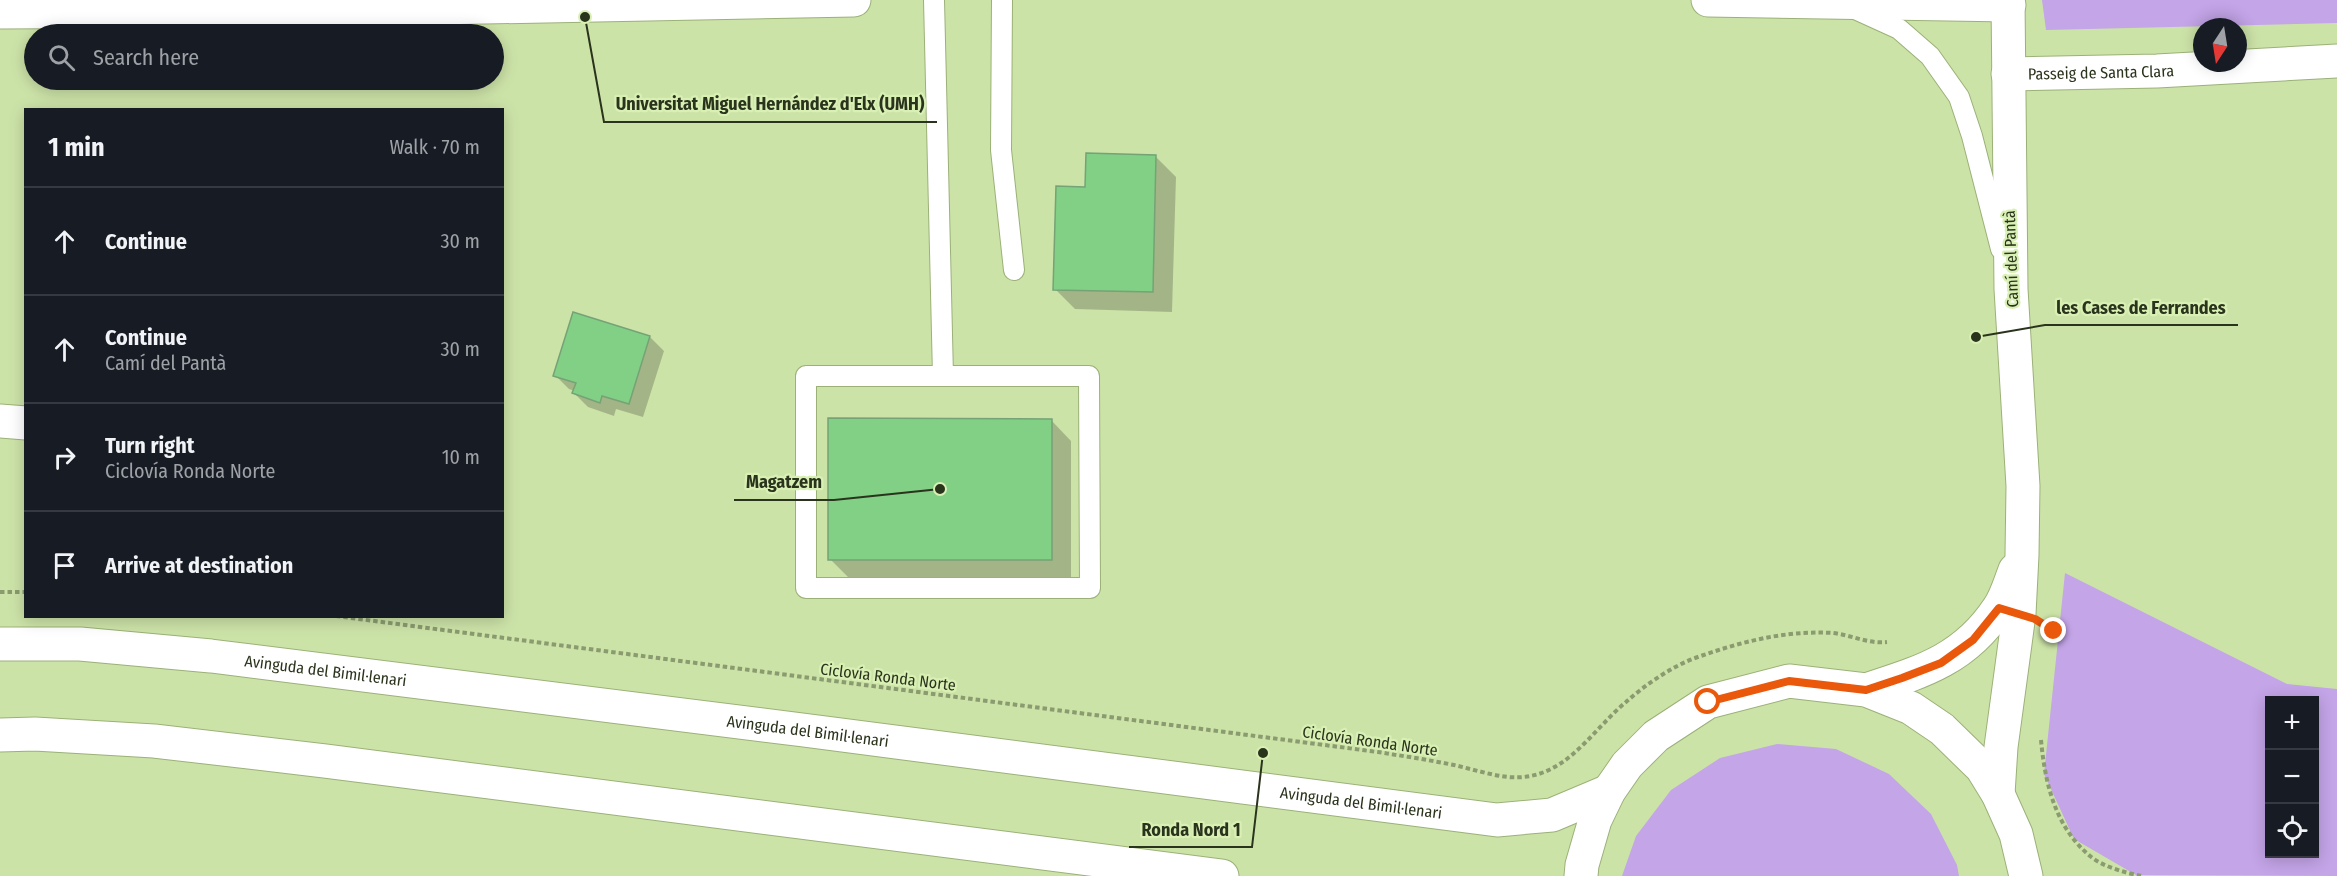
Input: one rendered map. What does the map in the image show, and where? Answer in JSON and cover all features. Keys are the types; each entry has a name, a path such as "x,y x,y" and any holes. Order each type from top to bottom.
{"main road":[{"path":"0,12 334,10 854,0"},
{"path":"1708,0 2008,2"},
{"name":"Camí del Pantà","path":"1998,794 2001,747 2019,614 2022,555 2021,453 2011,289 2008,2"},
{"name":"Passeig de Santa Clara","path":"2008,74 2157,71 2337,61"},
{"path":"0,421 24,423"},
{"name":"Camí del Pantà","path":"1866,690 1941,663 1973,640 1999,608 2022,555"},
{"name":"Avinguda del Bimil·lenari","path":"0,644 80,644 211,656 1497,820 1552,815 1609,791"},
{"path":"1581,876 1595,820 1609,791 1627,765 1656,736 1708,702 1789,681 1866,690 1911,708 1941,729 1982,768 1998,794 2016,834 2026,876"},
{"path":"0,735 35,734 154,741 1222,876"}],"lane":[{"path":"934,0 943,376"},
{"path":"1002,0 1001,150 1014,270"},
{"path":"1813,2 1860,10 1899,29 1930,56 1959,97 1972,136 2011,289"},
{"path":"806,376 943,376 1089,376 1090,588 806,588 806,376"}],"path":[{"path":"0,592 24,592"},
{"name":"Ciclovía Ronda Norte","path":"351,618 1378,752 1509,777 1537,774 1567,761 1626,702 1692,659 1739,643 1786,634 1835,633 1878,643 1897,642"},
{"path":"2040,739 2044,774 2055,810 2074,839 2091,857 2139,875"}],"shaded area":[{"path":"2042,0 2337,0 2337,23 2247,25 2247,18 2193,18 2193,26 2046,30"},
{"path":"2065,573 2287,684 2337,689 2337,876 2136,875 2074,839 2044,774"},
{"path":"1777,744 1836,749 1889,774 1931,814 1957,865 1959,876 1622,876 1636,836 1671,790 1720,758"}],"building":[{"path":"1086,153 1156,155 1153,292 1053,290 1056,186 1085,187"},
{"path":"573,312 650,336 629,404 602,396 600,403 572,393 576,383 553,376"},
{"path":"828,418 1052,419 1052,560 828,560"}],"place":[{"name":"Universitat Miguel Hernández d'Elx (UMH)","path":"585,17"},
{"name":"les Cases de Ferrandes","path":"1976,337"},
{"name":"Magatzem","path":"940,489"},
{"name":"Ronda Nord 1","path":"1263,753"}],"route":[{"path":"1708,702 1789,681 1866,690 1941,663 1973,640 1999,608 2035,619 2054,631"}]}
